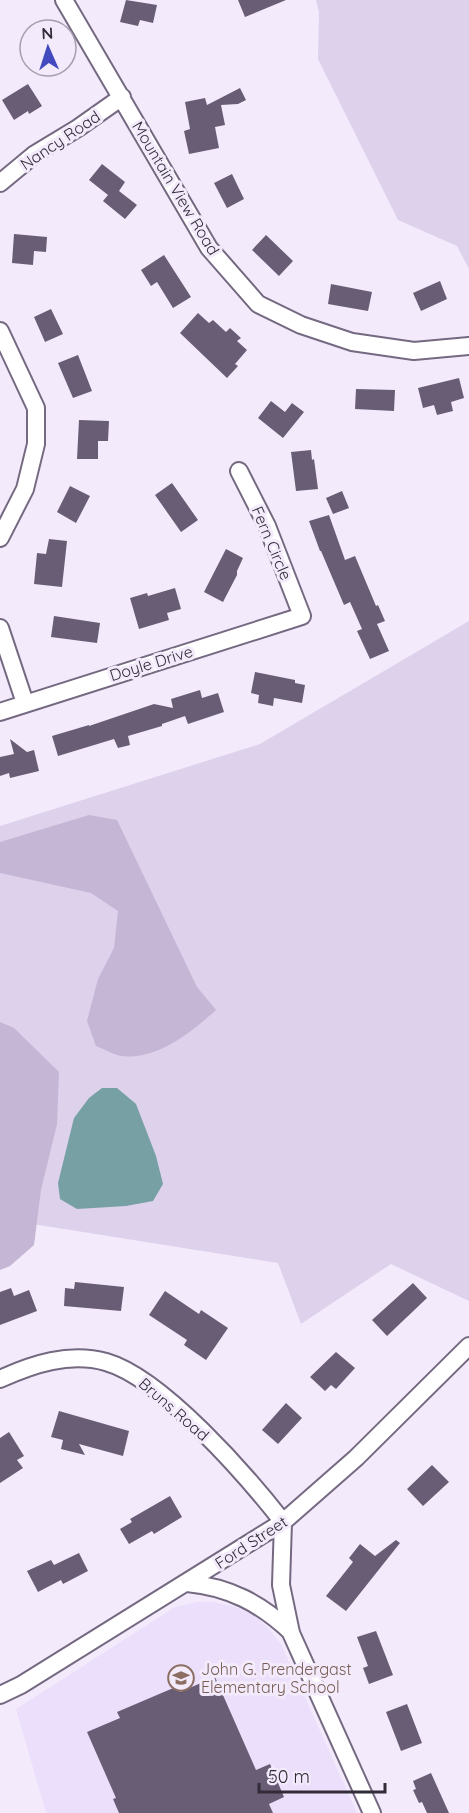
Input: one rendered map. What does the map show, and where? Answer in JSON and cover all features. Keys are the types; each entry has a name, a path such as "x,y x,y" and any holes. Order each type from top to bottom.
{"street":[{"name":"Mountain View Road","path":"64,0 208,248 258,304 301,325 352,342 414,351 469,346"},
{"name":"Nancy Road","path":"0,183 35,154 78,128 122,97"},
{"path":"0,331 36,408 36,444 25,489 0,538"},
{"name":"Fern Circle","path":"239,471 267,526 302,616"},
{"name":"Doyle Drive","path":"0,712 302,616"},
{"path":"0,628 25,703"},
{"name":"Ford Street","path":"0,1695 21,1685 283,1522 356,1458 469,1346"},
{"name":"Bruns Road","path":"0,1379 30,1365 54,1360 76,1359 104,1362 124,1368 145,1381 197,1426 269,1503 283,1522"},
{"path":"283,1522 281,1585 291,1632 372,1813"},
{"path":"187,1583 211,1585 252,1602 272,1614 291,1632"}],"shaded area":[{"path":"316,0 469,0 469,269 457,246 398,220 318,59 319,12"},
{"path":"469,621 469,1301 391,1264 301,1324 278,1263 20,1222 0,1164 0,826 260,744"},
{"path":"89,815 117,820 197,987 216,1010 173,1043 148,1054 122,1056 96,1046 87,1021 98,979 114,948 118,911 91,893 0,873 0,842"},
{"path":"0,1022 14,1028 59,1072 57,1124 41,1190 34,1245 10,1266 0,1270"},
{"path":"102,1088 117,1088 136,1104 156,1156 163,1184 153,1201 126,1206 77,1209 60,1199 58,1183 74,1118 89,1098"},
{"name":"John G. Prendergast Elementary School","path":"197,1602 214,1602 236,1607 255,1616 270,1630 282,1646 357,1813 46,1813 16,1709 175,1607"}],"building":[{"path":"126,0 157,5 153,23 140,20 138,26 120,22"},
{"path":"238,0 286,0 245,17"},
{"path":"28,84 42,106 14,120 2,100"},
{"path":"240,88 246,100 238,104 221,105 225,125 215,127 219,148 189,154 184,131 190,129 185,102 205,98 207,105"},
{"path":"102,164 125,182 119,191 137,205 125,219 103,201 108,195 89,180"},
{"path":"232,174 244,199 227,208 214,183"},
{"path":"14,234 47,237 46,252 34,251 33,265 12,263"},
{"path":"266,235 293,261 279,276 252,250"},
{"path":"164,255 191,297 173,308 157,282 151,286 141,270"},
{"path":"440,281 447,299 421,311 413,293"},
{"path":"331,284 372,292 368,311 328,304"},
{"path":"51,309 63,334 45,342 34,317"},
{"path":"198,313 209,323 213,320 226,332 230,328 241,338 237,341 247,350 235,364 238,366 227,378 180,333"},
{"path":"78,355 92,391 73,398 58,363"},
{"path":"459,378 464,398 451,402 453,411 437,415 434,405 423,408 418,388"},
{"path":"356,389 395,390 394,411 355,409"},
{"path":"271,401 285,412 292,403 304,412 283,438 258,418"},
{"path":"79,420 109,421 108,441 98,441 98,459 77,459"},
{"path":"311,450 318,489 296,491 291,452"},
{"path":"172,483 198,520 181,532 155,495"},
{"path":"70,486 90,496 76,523 57,512"},
{"path":"342,491 349,508 333,514 326,498"},
{"path":"329,515 345,560 355,556 376,606 378,605 385,621 377,624 389,651 370,659 357,631 362,629 350,602 344,605 309,521"},
{"path":"49,539 67,541 62,587 34,584 37,553 46,554"},
{"path":"226,549 243,558 223,602 204,592"},
{"path":"175,588 181,609 167,613 169,620 139,629 130,598 147,593 148,596"},
{"path":"54,616 100,623 97,643 51,637"},
{"path":"255,672 295,680 295,683 305,685 302,703 274,698 273,706 258,703 259,695 251,693"},
{"path":"200,690 202,698 218,693 224,712 188,724 185,716 162,724 162,726 128,736 130,745 118,748 114,739 58,756 52,736 154,704 173,708 171,699"},
{"path":"10,739 27,752 34,750 39,771 10,778 9,773 0,776 0,757 14,754"},
{"path":"75,1282 124,1287 121,1311 64,1306 65,1288 74,1289"},
{"path":"413,1283 427,1298 387,1336 372,1320"},
{"path":"11,1288 14,1296 29,1290 37,1311 0,1325 0,1292"},
{"path":"165,1291 199,1314 201,1310 228,1328 206,1360 184,1345 187,1340 149,1315"},
{"path":"336,1352 355,1368 336,1389 331,1385 325,1391 310,1377"},
{"path":"286,1403 302,1418 278,1444 262,1430"},
{"path":"59,1411 129,1431 123,1456 79,1444 85,1455 61,1449 63,1440 51,1437"},
{"path":"9,1432 24,1456 17,1460 23,1468 0,1483 0,1438"},
{"path":"432,1465 449,1482 423,1506 407,1489"},
{"path":"170,1496 182,1517 154,1534 152,1531 129,1544 120,1529 132,1522 130,1519"},
{"path":"396,1540 400,1543 346,1611 326,1596 353,1562 349,1558 360,1544 375,1556"},
{"path":"79,1553 88,1571 63,1584 61,1580 38,1592 27,1571 51,1560 54,1565"},
{"path":"376,1631 393,1675 369,1684 363,1668 368,1666 357,1637"},
{"path":"215,1677 256,1770 270,1764 284,1797 269,1804 273,1813 119,1813 113,1799 116,1798 87,1732 120,1718 117,1712 178,1686 180,1692"},
{"path":"407,1704 422,1743 401,1751 386,1712"},
{"path":"431,1773 449,1813 427,1813 413,1790 416,1789 413,1781"}],"place":[{"name":"John G. Prendergast Elementary School","path":"181,1678"}]}
